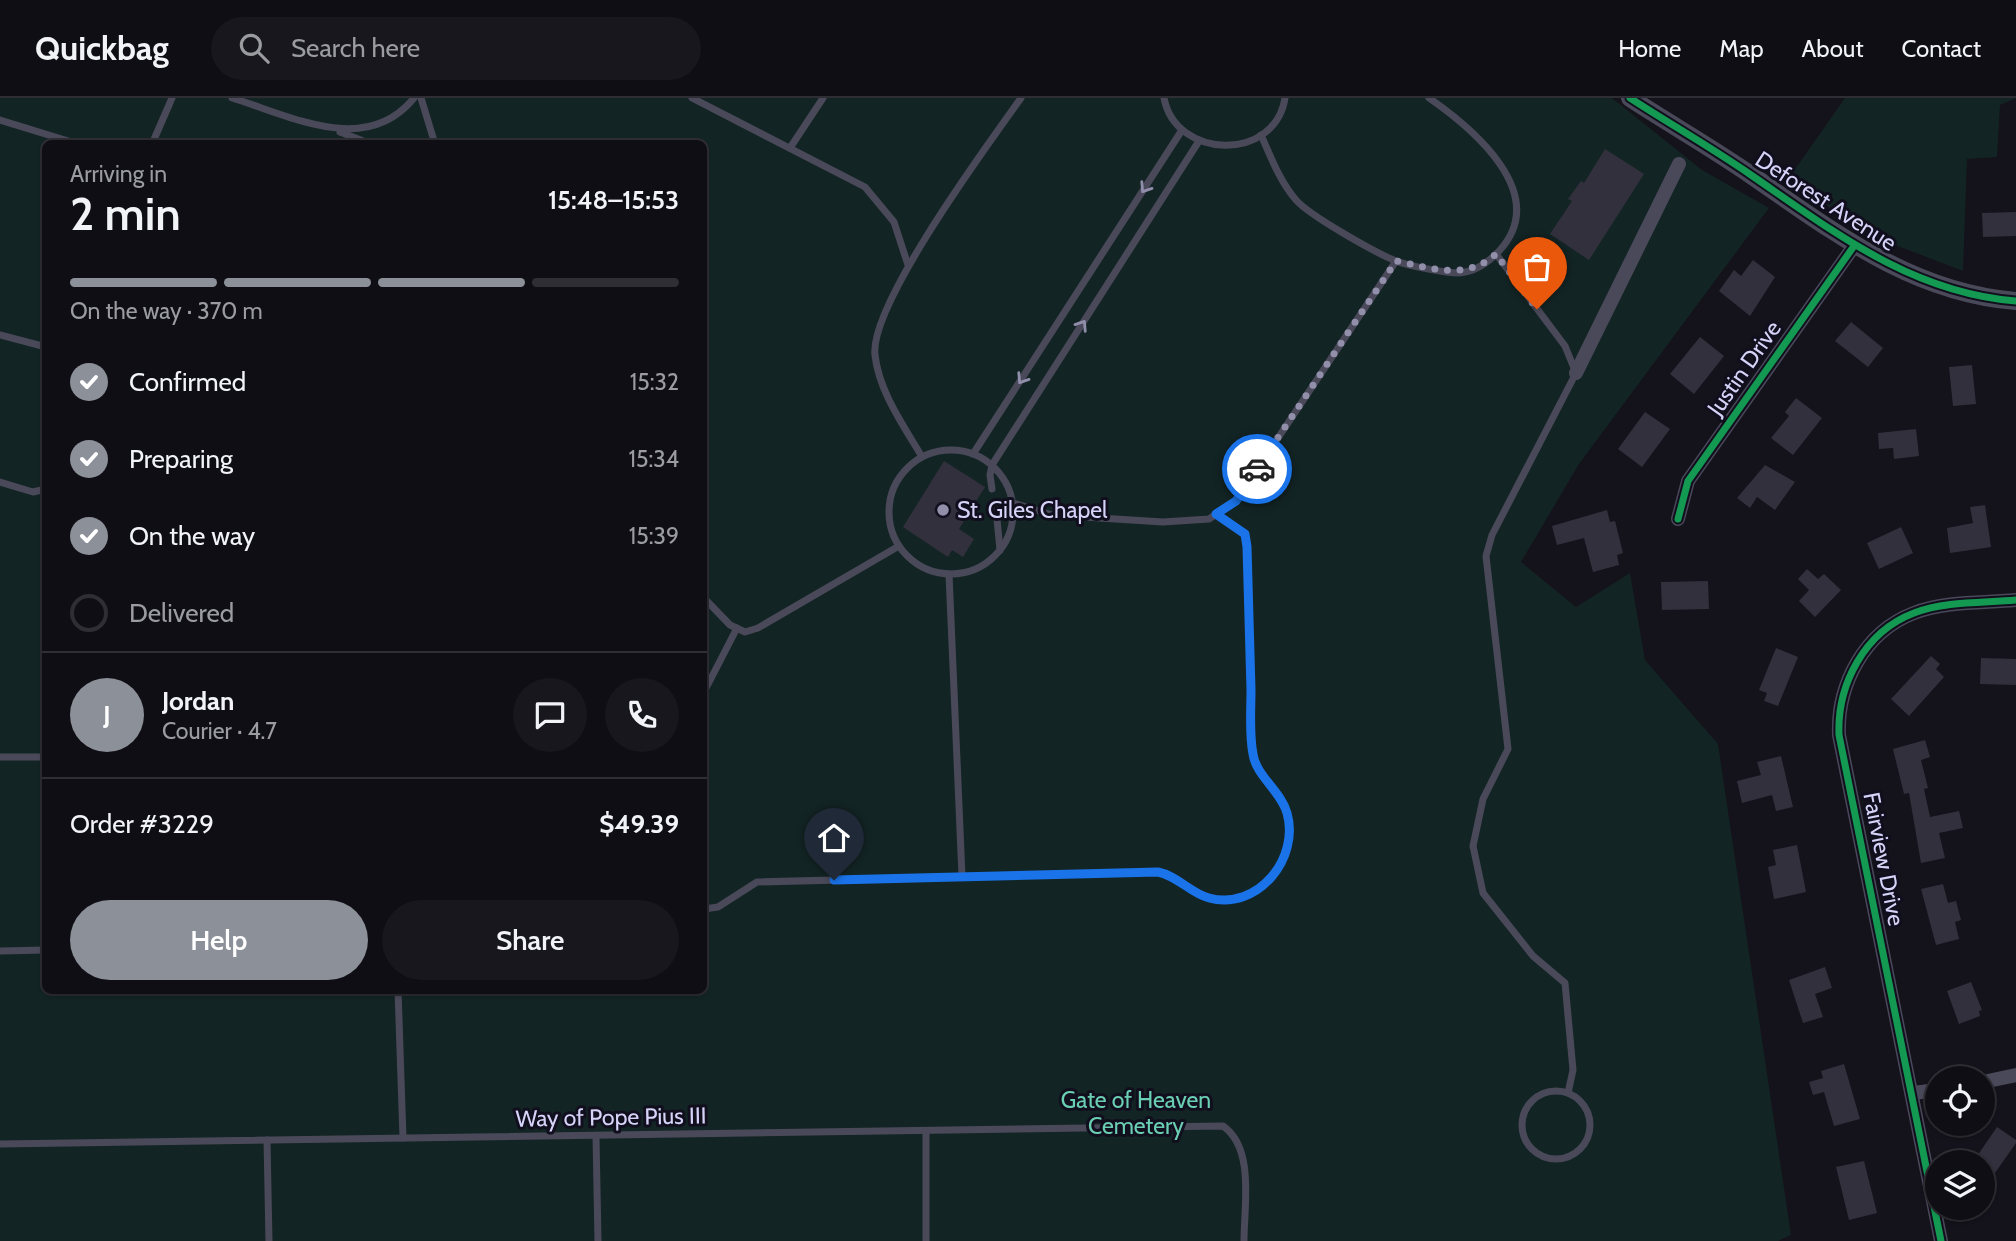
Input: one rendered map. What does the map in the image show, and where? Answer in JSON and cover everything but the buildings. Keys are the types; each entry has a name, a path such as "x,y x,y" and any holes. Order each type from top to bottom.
{"street":[{"name":"Deforest Avenue","path":"1630,98 1748,173 1854,246 1924,281 1963,294 2016,301"},
{"path":"1576,373 1679,164"},
{"name":"Justin Drive","path":"1678,519 1688,481 1854,246"},
{"name":"Fairview Drive","path":"1941,1241 1839,735 1842,691 1865,651 1884,632 1910,614 1947,606 2016,600"},
{"path":"1995,1079 2016,1075"},
{"path":"1913,1093 1925,1092"}],"lane":[{"path":"154,140 172,98"},
{"path":"232,98 361,140"},
{"path":"332,129 362,131 377,126 406,108 414,98"},
{"path":"421,98 434,140"},
{"path":"692,98 866,187 894,222 908,265"},
{"path":"790,148 822,98"},
{"path":"922,457 887,394 874,354 885,314 908,265 1021,98"},
{"path":"1164,98 1172,118 1182,130 1199,141 1220,147 1242,145 1261,135 1275,121 1285,98"},
{"path":"1261,135 1279,174 1297,201 1314,214 1396,261 1460,273 1483,266 1496,254 1507,242 1516,214 1510,181 1500,163 1479,137 1429,98"},
{"path":"0,120 65,140"},
{"path":"973,454 1182,130"},
{"path":"992,489 992,465 1199,141"},
{"path":"1496,254 1565,346 1576,373 1492,535 1486,556 1508,749 1483,799 1473,846 1483,893 1533,956 1565,983 1573,1070 1568,1093"},
{"path":"1013,503 1052,515 1163,523 1209,519 1236,501 1396,261"},
{"path":"0,335 42,346"},
{"path":"941,450 973,454 992,465 1007,484 1013,503 1013,523 1000,550 974,570 948,574 932,572 913,562 899,546 890,527 889,505 895,485 906,468 922,457 941,450"},
{"path":"0,482 33,492 42,490"},
{"path":"996,509 1000,550"},
{"path":"707,909 718,907 757,882 1158,872 1173,875 1188,888 1210,898 1232,899 1253,892 1272,878 1285,859 1290,838 1287,813 1253,756 1245,534 1216,514"},
{"path":"707,601 745,632 758,628 899,546"},
{"path":"948,574 962,876"},
{"path":"707,686 737,628"},
{"path":"0,757 42,757"},
{"path":"0,951 42,950"},
{"path":"398,994 403,1138"},
{"path":"1546,1092 1568,1093 1585,1107 1590,1129 1580,1149 1571,1155 1549,1158 1538,1154 1524,1137 1523,1115 1536,1097 1546,1092"},
{"name":"Way of Pope Pius III","path":"0,1144 1223,1126 1236,1135 1243,1156 1244,1241"},
{"path":"926,1132 926,1241"},
{"path":"596,1136 598,1241"},
{"path":"267,1140 269,1241"}],"green space":[{"name":"Gate of Heaven Cemetery","path":"0,98 1612,98 1702,170 1769,208 1579,464 1521,562 1576,607 1630,573 1645,660 1718,744 1791,1235 1778,1241 0,1241"},
{"path":"1845,98 2016,98 2000,105 1997,157 1967,159 1963,271 1895,245 1843,219 1791,175"}],"cycle path":[{"path":"1630,98 1844,238 1908,273 1978,296 2016,301"},
{"path":"1678,519 1688,481 1854,246"},
{"path":"1941,1241 1839,735 1840,716 1843,698 1857,662 1881,633 1896,622 1938,606 2016,600"}],"way so far":[{"path":"1257,469 1396,261 1460,273 1483,266 1496,254 1537,309"}],"place":[{"name":"St. Giles Chapel","path":"943,510"}],"route":[{"path":"834,880 1158,872 1173,875 1188,888 1210,898 1232,899 1253,892 1272,878 1285,859 1290,838 1287,813 1253,756 1245,534 1216,514 1236,501 1257,469"}]}
